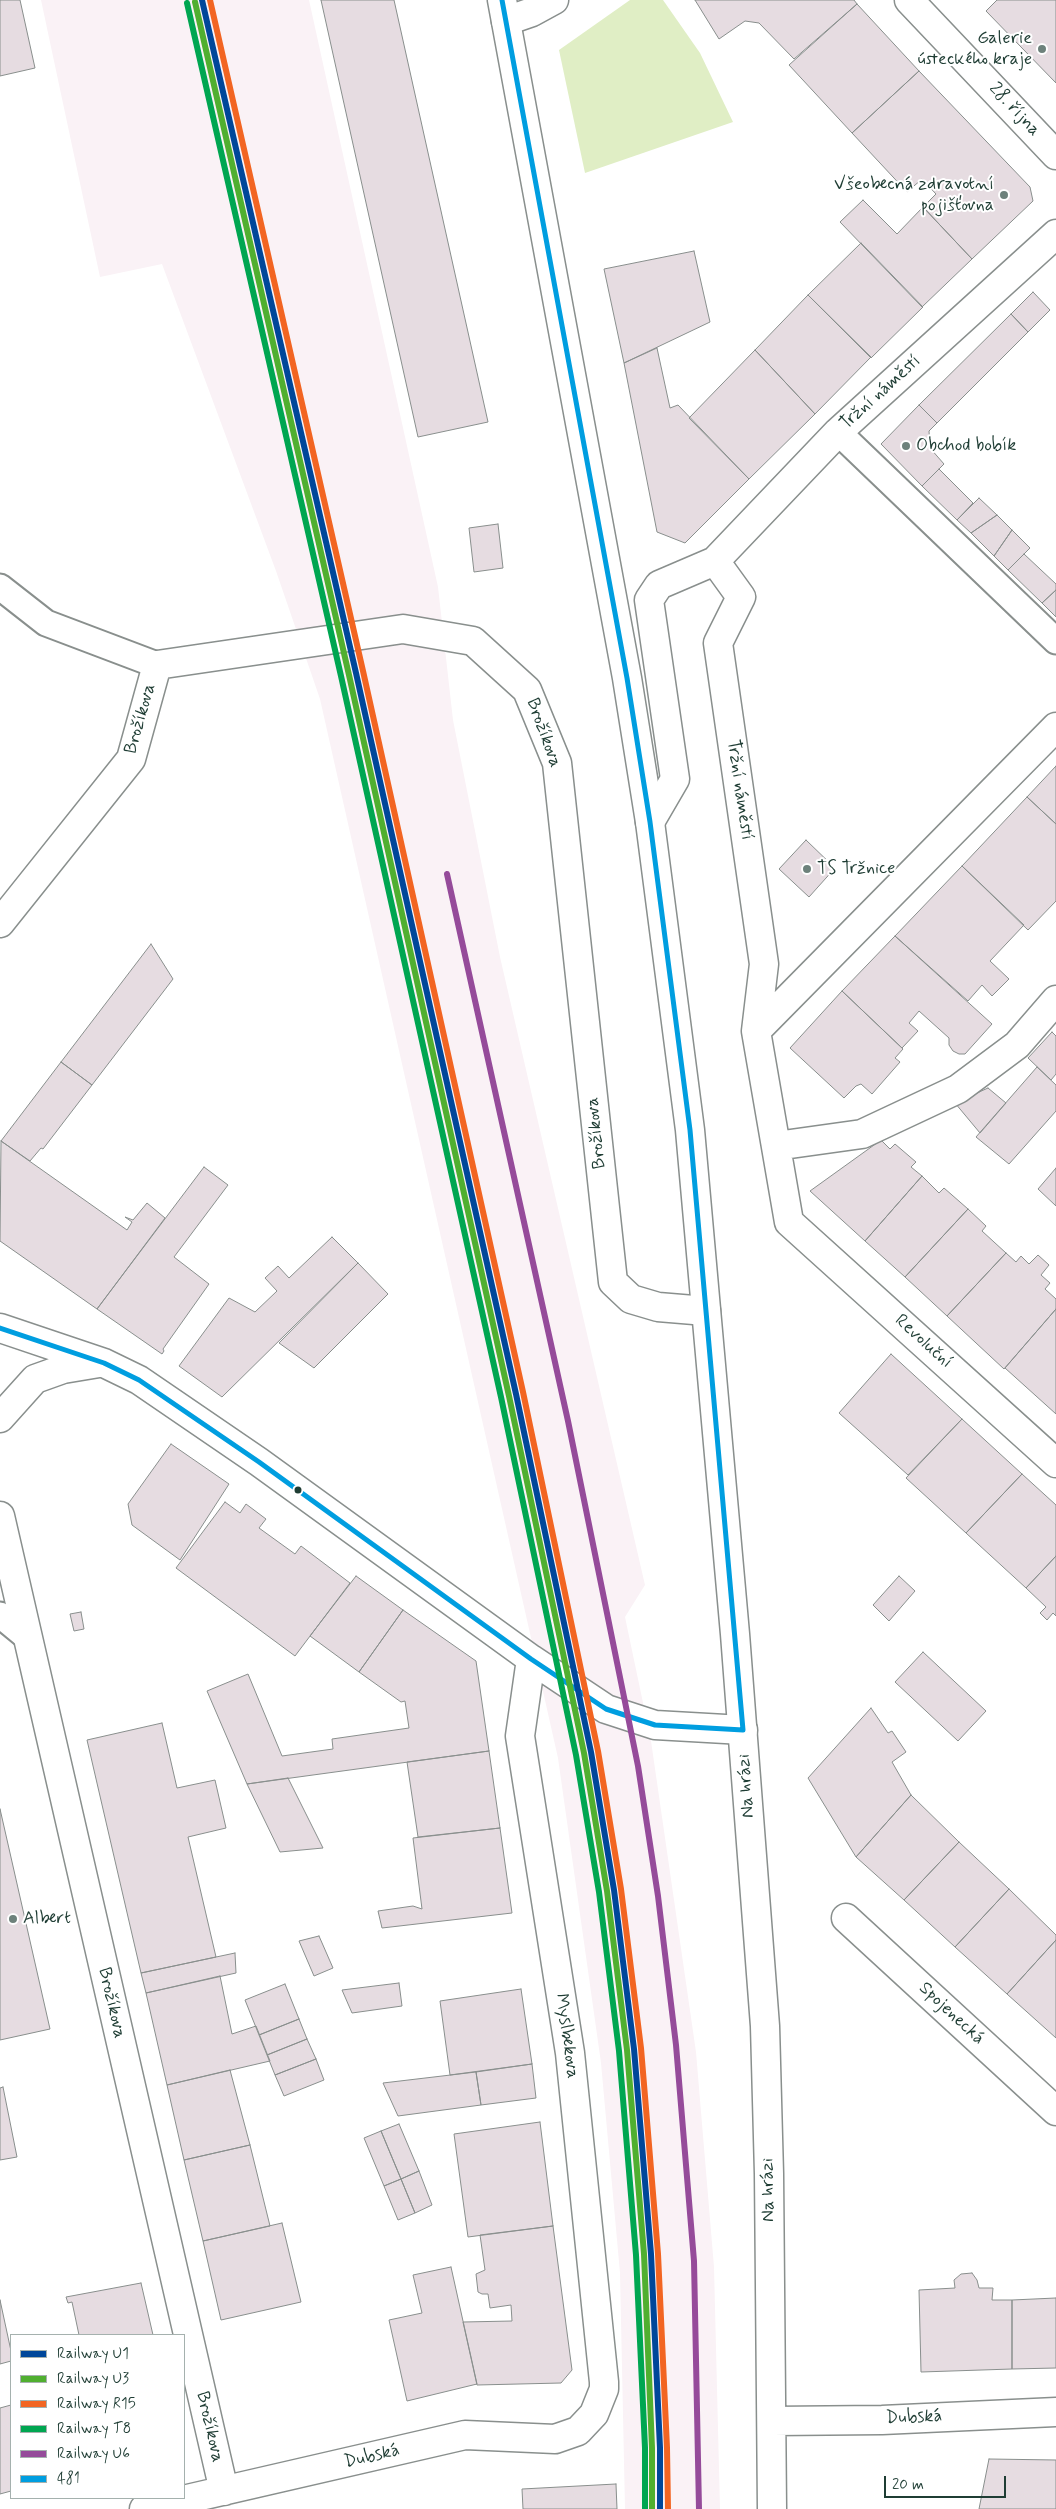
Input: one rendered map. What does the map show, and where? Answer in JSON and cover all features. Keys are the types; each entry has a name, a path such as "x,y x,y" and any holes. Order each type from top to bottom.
{"street":[{"path":"504,10 532,12 554,0"},
{"name":"28. října","path":"909,0 1056,155"},
{"name":"Na hrázi","path":"504,10 627,678 650,822 690,1130 743,1730 765,2026 773,2421 772,2509"},
{"name":"Tržní náměstí","path":"650,822 675,778 649,600 659,585 715,561 838,432 1056,234"},
{"name":"Tržní náměstí","path":"715,561 741,598 718,642 764,964 756,1031 789,1222"},
{"name":"Brožíkova","path":"0,923 131,759 157,664 403,629 473,642 528,690 557,763 613,1282 631,1299 658,1307 706,1311"},
{"path":"756,1031 1056,727"},
{"path":"776,1146 862,1134 958,1089 1017,1044 1056,1000"},
{"name":"Revoluční","path":"789,1222 1056,1463"},
{"path":"0,1328 104,1363 139,1380 206,1424 531,1659 606,1710 655,1725 743,1730"},
{"path":"0,1418 36,1379 63,1369 104,1363"},
{"name":"Brožíkova","path":"0,1516 224,2490"},
{"name":"Myslbekova","path":"531,1659 520,1736 570,2054 604,2382 604,2390 594,2414"},
{"name":"Spojenecká","path":"846,1918 1056,2111"},
{"name":"Dubská","path":"773,2421 882,2420 1056,2412"},
{"name":"Dubská","path":"144,2509 466,2435 555,2439 578,2431 594,2414"}],"lane":[{"path":"838,432 1056,641"},
{"path":"0,587 46,624 157,664"},
{"path":"0,1615 27,1637"}],"shaded area":[{"path":"41,0 309,0 438,587 453,720 500,957 645,1585 625,1617 651,1741 696,2052 714,2267 720,2509 625,2509 620,2273 601,2063 558,1758 320,699 276,571 162,264 100,277"}],"green space":[{"path":"630,0 663,0 700,53 733,122 585,173 559,50"}],"building":[{"path":"0,0 20,0 35,68 0,76"},
{"path":"321,0 394,0 488,422 418,437"},
{"path":"695,0 854,0 857,4 794,59 759,23 745,21 719,39"},
{"path":"997,0 1056,0 1056,83 986,11"},
{"path":"857,4 919,71 852,133 789,65"},
{"path":"919,71 1030,187 1033,201 972,259 923,207 936,194 922,179 907,192 852,133"},
{"path":"863,200 897,234 923,207 972,259 922,307 840,222"},
{"path":"861,243 923,307 871,358 808,295"},
{"path":"694,251 710,322 624,363 604,269"},
{"path":"1033,292 1050,310 1028,332 1011,314"},
{"path":"808,295 871,357 815,414 755,350"},
{"path":"1011,314 1028,332 937,423 919,405"},
{"path":"657,348 670,408 678,405 749,479 685,543 657,532 624,363"},
{"path":"755,350 815,414 749,479 689,418"},
{"name":"Obchod bobík","path":"919,405 937,423 929,431 930,448 944,464 922,486 881,444"},
{"path":"939,469 973,503 957,520 922,486"},
{"path":"979,498 997,515 971,533 957,520"},
{"path":"997,515 1012,530 994,556 971,533"},
{"path":"498,524 503,568 474,572 469,528"},
{"path":"1012,530 1030,548 1008,570 994,556"},
{"path":"1024,554 1056,584 1056,590 1042,603 1008,570"},
{"path":"1056,590 1056,617 1042,603"},
{"path":"1056,766 1056,824 1027,797"},
{"path":"1027,797 1056,824 1056,901 1028,930 962,866"},
{"name":"TS Tržnice","path":"806,840 835,868 809,897 779,869"},
{"path":"962,866 1024,925 990,961 1009,979 992,996 982,985 968,1001 895,936"},
{"path":"895,936 992,1024 965,1054 953,1051 949,1045 949,1038 919,1011 909,1023 918,1031 902,1048 842,991"},
{"path":"151,944 173,979 92,1085 61,1062"},
{"path":"842,991 903,1049 895,1058 900,1062 872,1094 861,1084 856,1086 844,1098 790,1048"},
{"path":"1052,1032 1056,1036 1056,1074 1051,1080 1028,1058"},
{"path":"61,1062 92,1085 43,1149 41,1148 30,1161 1,1141"},
{"path":"1037,1067 1056,1085 1056,1111 1009,1164 976,1137"},
{"path":"988,1088 1006,1103 980,1133 955,1103"},
{"path":"881,1140 890,1149 895,1144 916,1162 911,1167 922,1176 865,1241 810,1191"},
{"path":"1,1141 127,1230 132,1222 125,1217 133,1220 147,1203 165,1218 97,1309 0,1241"},
{"path":"204,1167 228,1185 174,1257 209,1284 163,1349 162,1354 97,1309"},
{"path":"1056,1168 1056,1206 1038,1189"},
{"path":"922,1176 939,1193 944,1188 968,1209 905,1277 865,1241"},
{"path":"968,1209 986,1226 982,1231 1006,1253 947,1316 905,1277"},
{"path":"332,1237 358,1263 222,1397 179,1366 229,1298 255,1312 277,1291 265,1278 278,1266 289,1278"},
{"path":"1006,1253 1016,1262 1021,1256 1029,1264 1038,1255 1049,1265 1041,1275 1050,1283 1045,1289 1056,1299 1056,1309 1004,1369 947,1316"},
{"path":"358,1263 388,1294 314,1368 279,1343"},
{"path":"1056,1309 1056,1414 1005,1368"},
{"path":"891,1354 962,1419 908,1475 839,1413"},
{"path":"962,1419 1022,1474 966,1533 906,1478"},
{"path":"171,1444 229,1484 180,1560 132,1525 128,1504"},
{"path":"1022,1474 1056,1505 1056,1556 1026,1588 966,1533"},
{"path":"225,1502 240,1513 246,1504 266,1519 259,1528 295,1554 301,1546 350,1583 295,1656 176,1568"},
{"path":"1056,1556 1056,1616 1053,1613 1047,1620 1040,1613 1046,1607 1026,1588"},
{"path":"356,1576 403,1610 359,1672 310,1636"},
{"path":"899,1576 915,1591 889,1621 873,1605"},
{"path":"403,1610 476,1661 489,1751 247,1784 207,1691 248,1674 282,1756 333,1749 332,1739 409,1728 405,1701 401,1702 359,1672"},
{"path":"81,1612 84,1629 74,1631 70,1614"},
{"path":"923,1652 986,1711 958,1741 895,1682"},
{"path":"871,1708 888,1733 892,1731 906,1752 892,1762 911,1795 856,1857 808,1778"},
{"path":"162,1723 177,1788 215,1780 226,1828 188,1837 216,1957 141,1973 87,1740"},
{"path":"489,1751 500,1828 418,1837 407,1762"},
{"path":"288,1778 323,1848 280,1852 247,1784"},
{"path":"911,1795 959,1842 904,1900 856,1857"},
{"name":"Albert","path":"0,1809 50,2029 0,2040"},
{"path":"500,1828 512,1913 382,1928 378,1911 413,1906 422,1909 413,1838"},
{"path":"959,1842 1009,1889 955,1947 904,1900"},
{"path":"1009,1889 1056,1935 1056,1940 1007,1994 955,1947"},
{"path":"319,1936 333,1968 314,1976 299,1941"},
{"path":"1056,1940 1056,2038 1007,1994"},
{"path":"235,1953 236,1973 146,1993 141,1973"},
{"path":"220,1976 232,2034 256,2026 270,2061 167,2085 146,1993"},
{"path":"399,1983 402,2006 352,2013 342,1990"},
{"path":"285,1984 299,2019 259,2035 245,2000"},
{"path":"521,1989 532,2064 450,2075 440,2001"},
{"path":"299,2019 307,2039 267,2055 259,2035"},
{"path":"307,2039 316,2059 275,2075 267,2055"},
{"path":"316,2059 324,2080 284,2096 275,2075"},
{"path":"532,2064 536,2098 481,2105 476,2072"},
{"path":"230,2070 250,2145 184,2160 167,2085"},
{"path":"476,2072 481,2105 398,2116 383,2083"},
{"path":"3,2087 17,2157 0,2160 0,2088"},
{"path":"540,2122 553,2226 468,2237 454,2134"},
{"path":"399,2124 419,2171 401,2179 381,2131"},
{"path":"381,2131 401,2179 384,2186 364,2138"},
{"path":"250,2145 270,2226 203,2241 184,2160"},
{"path":"419,2171 432,2205 415,2213 401,2179"},
{"path":"401,2179 415,2213 398,2220 384,2186"},
{"path":"282,2223 301,2302 221,2320 203,2241"},
{"path":"553,2226 572,2370 561,2383 477,2385 463,2322 512,2321 511,2305 490,2308 488,2294 478,2292 476,2274 485,2270 480,2235"},
{"path":"451,2267 477,2384 407,2401 389,2320 422,2313 413,2275"},
{"path":"972,2273 977,2280 979,2288 993,2288 992,2300 1012,2300 1012,2369 921,2372 919,2290 955,2288 954,2280 961,2274"},
{"path":"141,2283 153,2334 79,2334 72,2302 68,2303 66,2297"},
{"path":"1056,2298 1056,2368 1012,2369 1012,2300"},
{"path":"0,2300 10,2346 10,2361 0,2364"},
{"path":"10,2405 10,2491 0,2494 0,2408"},
{"path":"989,2459 1056,2460 1056,2509 979,2509"},
{"path":"616,2484 617,2509 523,2509 522,2489"}],"rail line":[{"name":"U1","path":"202,0 356,673 516,1394 591,1752 614,1890 634,2049 651,2254 660,2448 660,2509"},
{"name":"R15","path":"210,0 363,671 523,1392 598,1751 621,1889 641,2048 658,2254 668,2509"},
{"name":"U3","path":"195,2 349,675 509,1396 584,1753 607,1891 627,2050 644,2254 652,2448 652,2509"},
{"name":"T8","path":"187,3 341,676 501,1397 576,1755 599,1892 619,2051 636,2255 645,2448 645,2509"},
{"name":"U6","path":"447,874 568,1421 638,1766 658,1896 676,2045 694,2261 699,2509"}],"transit line":[{"name":"481","path":"502,0 627,678 650,822 690,1130 743,1730"},
{"name":"481","path":"0,1328 104,1363 139,1380 259,1462 531,1659 606,1709 655,1725 743,1730"}],"place":[{"name":"Galerie ústeckého kraje","path":"1042,49"},
{"name":"Všeobecná zdravotní pojišťovna","path":"1004,195"},
{"name":"Obchod bobík","path":"906,446"},
{"name":"TS Tržnice","path":"807,869"},
{"name":"Albert","path":"13,1919"}]}
